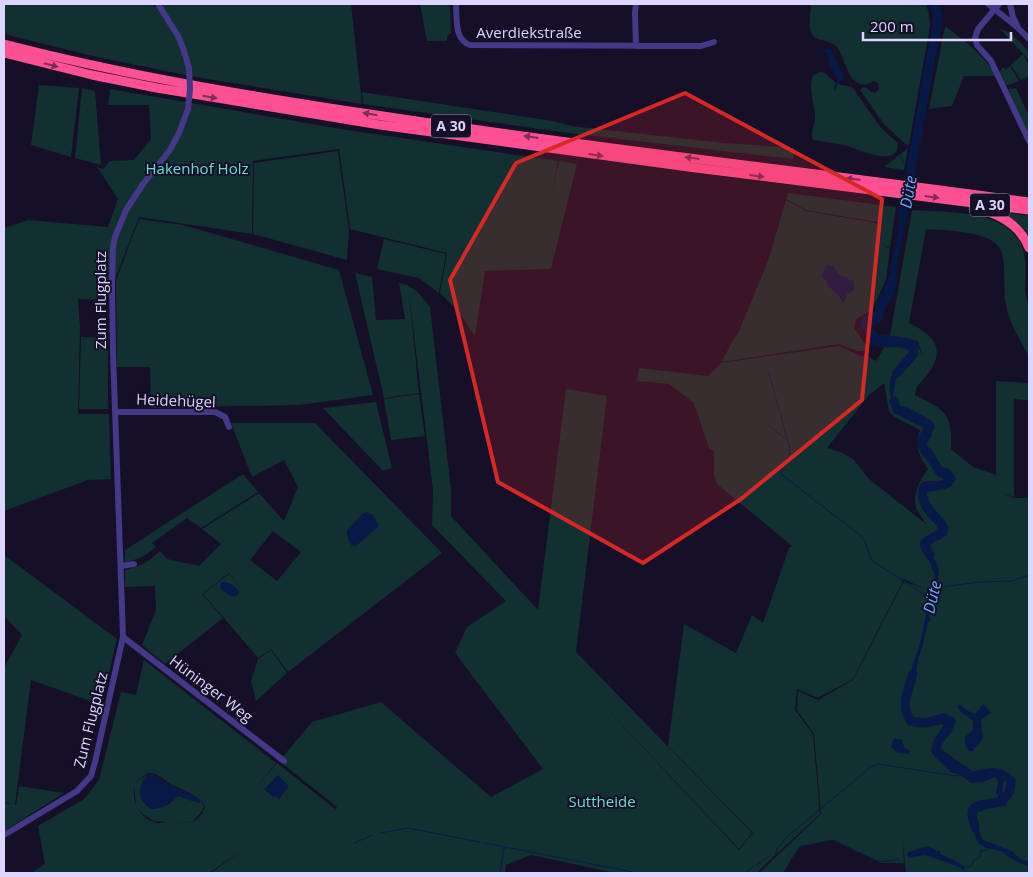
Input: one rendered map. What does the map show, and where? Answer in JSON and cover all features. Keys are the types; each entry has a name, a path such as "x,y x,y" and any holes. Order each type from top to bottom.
{"highway":[{"name":"A 30","path":"4,44 91,65 181,83 320,106 915,191 1029,202"},
{"name":"A 30","path":"4,53 92,75 157,88 380,125 696,168 901,189"},
{"name":"A 30","path":"915,191 951,200 1029,210"},
{"path":"951,200 960,206 982,210 1006,219 1022,234 1029,248"}],"street":[{"name":"Zum Flugplatz","path":"4,836 78,791 91,776 123,638 112,286 115,237 130,204 170,150 179,133 188,109 190,89 188,68 178,36 158,4"},
{"name":"Averdiekstraße","path":"456,4 459,37 462,42 470,45 701,46 714,42"},
{"path":"631,4 634,13 636,46"},
{"path":"634,13 636,4"},
{"path":"988,4 997,6 1029,39"},
{"path":"1010,4 1017,27"},
{"path":"997,6 978,29 975,38 977,44 992,61 1029,141"},
{"name":"Heidehügel","path":"115,412 215,412 225,417 229,427"},
{"path":"121,566 134,564"},
{"name":"Hüninger Weg","path":"123,638 284,761"}],"highlighted area":[{"path":"685,93 882,199 862,400 741,499 643,563 498,482 450,280 516,163"}],"green space":[{"path":"4,4 151,4 155,7 163,6 163,4 351,4 362,104 195,77 97,57 15,37 4,33"},
{"path":"420,4 450,4 451,33 447,36 447,41 427,41"},
{"path":"811,4 926,4 930,26 909,145 905,144 884,124 860,90 863,87 875,93 879,89 878,83 874,81 861,84 855,81 851,77 837,47 813,35 810,25"},
{"path":"945,26 980,55 996,76 964,76 952,106 929,109"},
{"path":"1000,29 1012,35 1029,52 1029,60"},
{"path":"1023,54 1029,65 1029,76 1021,80 1011,65"},
{"path":"1010,66 1019,81 1006,85 1000,72 1003,67 1006,70"},
{"path":"821,72 825,73 836,83 835,90 837,84 852,87 882,129 898,143 896,151 892,155 876,155 844,145 813,140 815,116 811,90 812,80 813,75"},
{"path":"39,85 79,88 71,157 31,145"},
{"path":"82,88 95,91 101,165 75,158"},
{"path":"1016,88 1027,112 1029,112 1029,135 1008,89"},
{"name":"Hakenhof Holz","path":"110,89 341,129 558,161 552,194 559,161 577,164 551,269 485,271 475,336 457,310 440,293 447,253 350,229 339,149 253,161 252,234 139,217 107,300 78,299 80,328 78,414 109,414 111,479 88,480 4,511 4,228 28,220 108,227 118,199 97,167 103,169 110,161 134,160 151,139 149,105 108,105"},
{"path":"362,92 553,121 571,126 724,143 794,148 793,159 569,133 363,104"},
{"path":"908,148 904,170 884,167"},
{"path":"338,151 349,230 347,260 253,234 254,163"},
{"path":"788,193 896,207 890,248 880,243 890,249 886,280 872,310 856,319 854,328 870,351 858,351 839,344 721,362 740,329 769,258 786,200 806,211 876,223 881,242 877,222 806,210 786,199"},
{"name":"Suttheide","path":"912,210 975,215 1005,226 1016,236 1023,250 1025,260 1025,292 1030,321 1029,356 1014,329 1006,307 1004,265 999,247 993,242 976,235 926,229 909,323 931,338 937,350 933,366 917,386 915,395 934,405 945,414 950,427 951,449 973,467 996,475 996,381 1029,383 1029,400 1014,399 1014,497 1001,493 1014,498 1029,498 1029,873 906,873 902,837 904,863 881,863 834,840 800,846 783,873 759,873 821,814 814,734 797,710 798,691 818,700 853,680 904,581 926,590 904,579 853,679 818,698 797,689 795,710 813,734 820,814 756,873 615,873 531,855 506,865 505,873 211,873 244,849 209,873 31,873 45,864 38,826 84,799 99,780 121,692 136,695 144,660 276,763 253,792 277,763 335,809 333,812 337,807 279,761 312,722 381,702 491,797 543,769 455,653 467,627 506,601 432,525 433,490 408,286 417,291 430,307 451,490 451,516 538,610 566,389 607,396 576,652 752,833 739,849 550,648 739,850 753,833 668,746 684,624 736,653 752,615 763,623 789,548 792,546 717,484 714,476 714,451 709,448 694,403 669,384 637,381 639,368 708,376 721,363 839,346 876,361 890,337 917,342 923,359 918,341 890,336","holes":["884,383 889,411 893,416 920,430 918,450 928,469 919,483 915,505 926,524 869,479 854,460 843,453 827,448 869,395","148,773 159,776 191,793 198,799 205,806 198,818 190,822 159,823 146,818 136,806 134,788 136,782"]},
{"path":"997,211 1029,216 1029,238 1016,221"},
{"path":"139,219 183,225 339,270 373,395 299,405 151,408 150,367 117,367 116,281"},
{"path":"384,239 446,254 439,293 419,278 377,269"},
{"path":"355,273 372,277 376,320 405,319 399,283 408,285 419,393 384,398"},
{"path":"81,337 108,338 108,409 79,409"},
{"path":"419,394 425,436 391,440 384,399"},
{"path":"376,402 392,468 383,471 323,408"},
{"path":"231,423 315,423 442,553 288,672 271,649 258,658 203,594 229,574 241,587 229,573 202,594 223,618 165,664 142,645 156,610 155,586 125,587 125,570 144,563 160,551 167,559 199,566 221,544 202,529 259,493 284,521 298,487 284,460 252,477","holes":["273,531 301,552 277,581 250,560"]},
{"path":"243,474 258,492 201,528 187,518 152,543 156,547 148,553 138,559 125,562 125,550"},
{"path":"4,555 117,639 102,705 31,680 15,805 19,786 64,793 4,831 4,803 14,804 4,802 4,668 22,635 4,616"},
{"path":"271,650 287,673 256,701 251,681 258,659"},
{"path":"149,774 142,782 141,791 150,809 168,805 178,796 199,803 200,801 204,806 202,811 193,821 187,823 153,821 139,811 136,805 134,786 137,781"}],"water":[{"path":"822,48 831,49 844,77 834,90 838,78 830,68 827,54"},
{"path":"903,203 909,204 898,260 894,293 883,311 879,324 868,329 879,338 915,348 916,356 914,360 908,367 897,374 893,394 899,412 909,415 930,427 932,436 925,445 926,451 931,456 940,473 951,478 953,483 951,487 926,493 925,498 925,503 930,513 948,533 928,547 938,567 938,588 929,617 931,620 928,623 919,656 912,694 909,697 910,720 914,723 932,724 950,716 953,729 939,746 940,754 952,766 974,778 999,772 1005,776 1002,791 1007,805 977,813 975,822 983,840 1012,851 1019,858 1029,862 1029,867 1015,861 1001,851 986,848 979,844 972,830 969,819 972,813 968,809 1001,801 996,793 997,779 995,777 984,782 971,783 959,774 952,773 933,753 934,747 947,729 942,724 917,727 908,725 905,720 904,702 912,666 919,647 935,574 931,564 921,550 925,542 937,535 937,526 922,509 920,494 923,488 943,486 947,482 938,477 933,467 921,454 921,447 928,431 894,413 890,379 892,374 908,361 913,353 902,348 874,346 869,343 862,327 867,321 874,320 877,314 875,307 877,303 883,301 889,290 890,267"},
{"path":"826,265 833,266 840,276 854,281 854,290 847,294 844,303 829,287 827,281 821,277"},
{"path":"366,512 372,515 379,526 356,546 352,546 347,536 347,531"},
{"path":"222,582 236,588 239,592 237,596 232,597 221,589 220,584"},
{"path":"983,704 990,713 981,720 983,738 973,751 969,751 965,745 965,737 973,730 973,721 959,710 957,706 961,705 966,710 975,714"},
{"path":"895,738 902,740 904,747 910,751 909,754 897,753 891,747"},
{"path":"152,773 171,786 194,796 200,801 199,803 178,796 162,807 150,809 141,799 140,792 143,780"},
{"path":"278,775 289,786 279,799 276,796 274,798 264,789"},
{"path":"929,846 937,851 939,850 941,854 964,867 967,866 964,869 965,872 959,867 925,855 910,858 907,855 908,852"}],"waterway":[{"name":"Düte","path":"903,214 937,24 938,14 933,4"},
{"path":"897,154 910,168"},
{"name":"Düte","path":"892,279 892,284 880,307 878,317 871,317 866,320 865,325 875,338 909,343 914,346 914,353 896,374"},
{"path":"769,373 790,449 781,474 860,535 865,542 872,561 930,599"},
{"name":"Düte","path":"894,401 897,410 905,411 928,424 930,427 921,441 924,449 939,471 947,473 951,479 943,485 924,486 923,499 925,504 944,529 924,544 930,554"},
{"path":"767,424 786,439"},
{"path":"942,587 979,582 1012,581 1029,575"},
{"name":"Düte","path":"913,674 905,704 911,721 925,723 943,718 951,721 938,743 936,751 971,776 997,773 1002,774 1011,781 1009,792 1005,798 998,802 978,806 973,809 972,816 975,826"},
{"path":"776,853 788,836 872,766 878,764 956,776 960,775"},
{"path":"380,833 408,828 480,842"},
{"path":"354,843 373,835"},
{"path":"790,861 800,847 831,840 878,861 899,859"},
{"path":"485,843 638,873"},
{"path":"500,873 504,848"},
{"path":"967,867 971,866 974,860 980,857 981,850 989,849"},
{"path":"744,873 770,856"}]}
